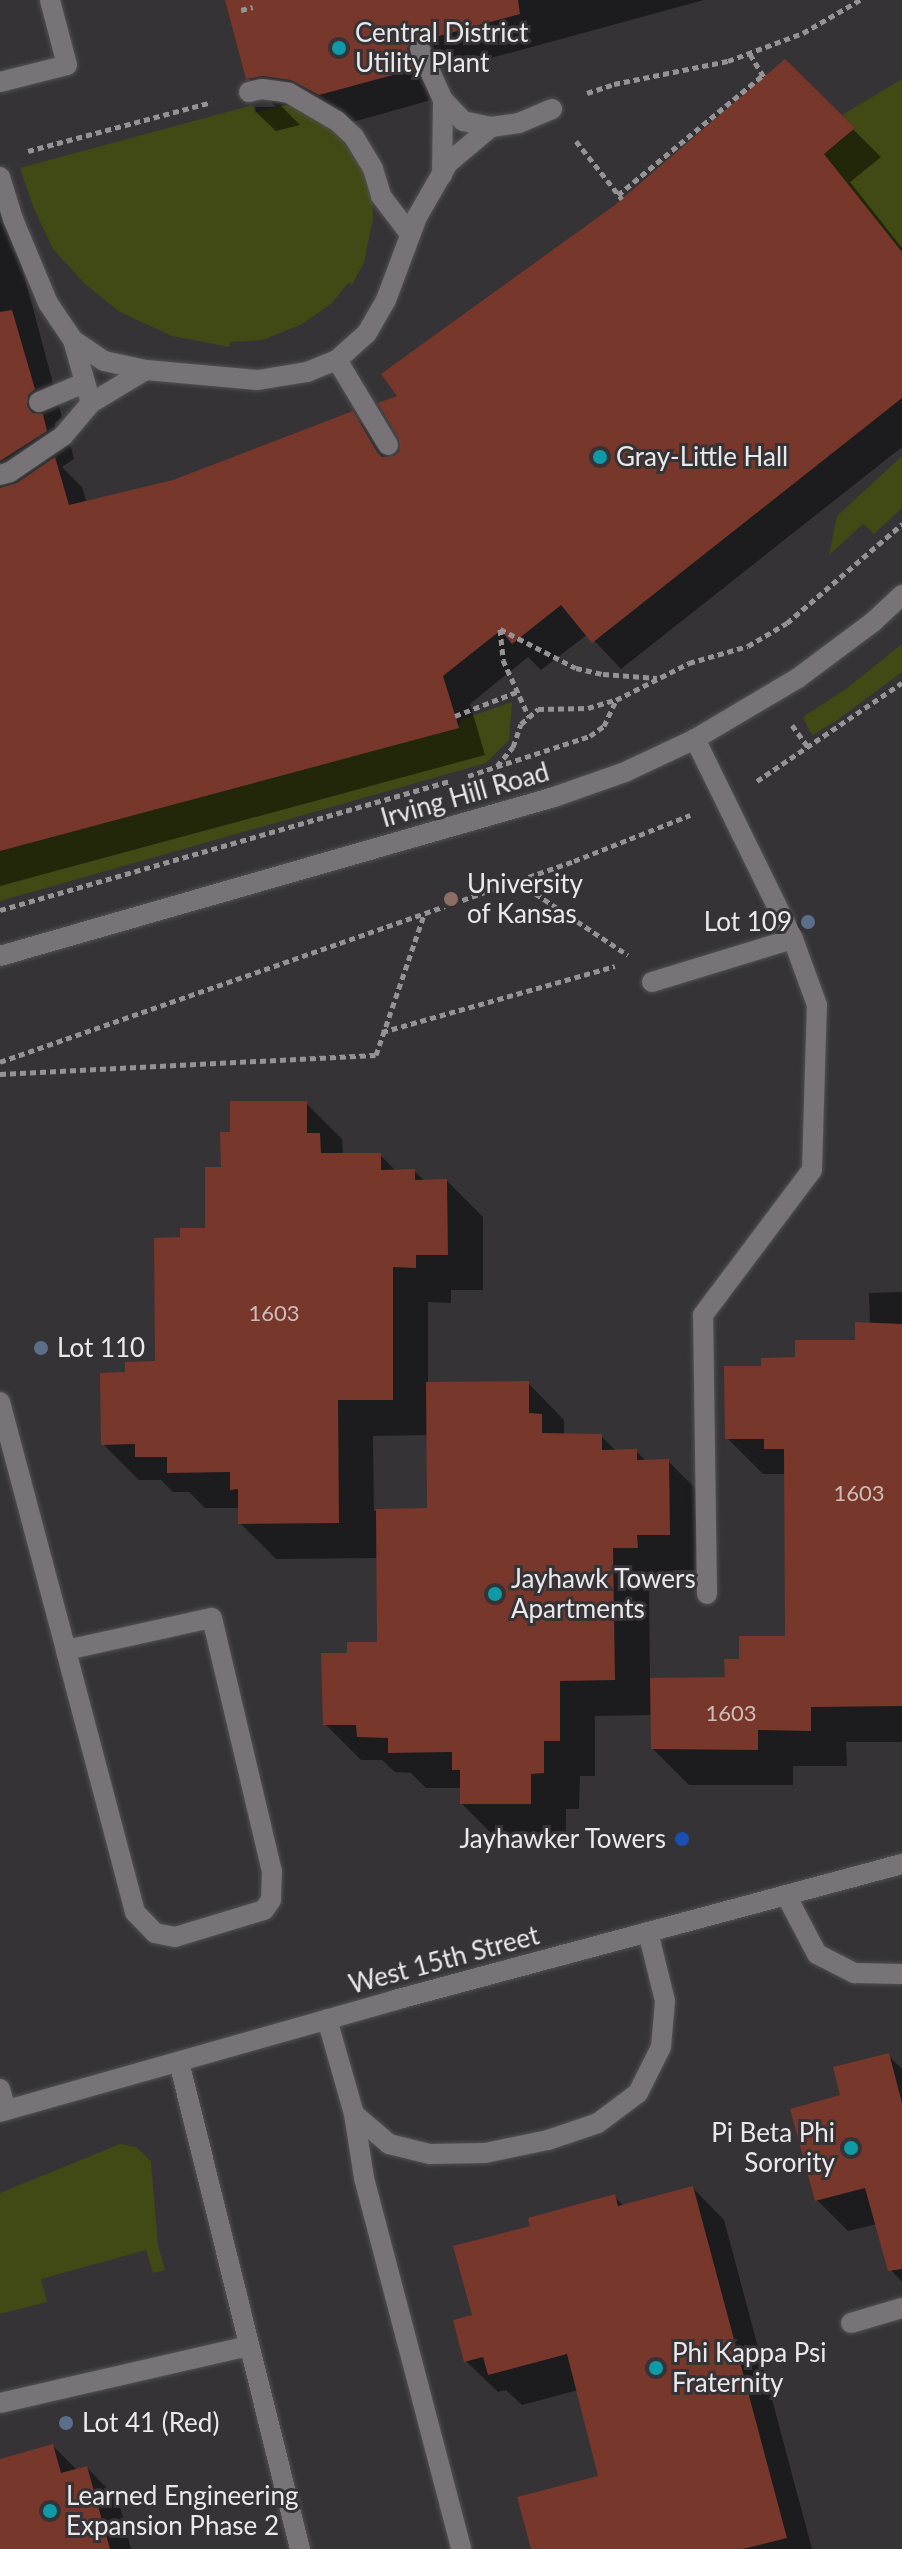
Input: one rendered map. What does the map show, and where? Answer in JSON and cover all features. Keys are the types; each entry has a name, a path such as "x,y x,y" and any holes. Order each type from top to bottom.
{"street":[{"path":"0,82 67,65 50,0"},
{"path":"420,49 443,100 463,121 491,127 519,123 552,109"},
{"path":"249,92 289,93 337,121 354,137 373,169 381,196 410,234"},
{"path":"442,175 443,100"},
{"path":"73,340 104,361 146,370 258,380 307,372 337,360 367,333 386,300 410,234 448,163 491,127"},
{"path":"0,177 13,219 42,289 73,340 91,403"},
{"path":"337,360 388,445"},
{"path":"0,475 10,472 63,436 91,403 146,370"},
{"path":"39,402 84,383"},
{"name":"Irving Hill Road","path":"0,956 554,797 625,772 695,739 798,678 873,622 902,595"},
{"path":"695,739 793,939 817,1005 812,1170 703,1315 707,1594"},
{"path":"652,982 793,939"},
{"path":"0,1402 135,1912 155,1933 175,1937 264,1910 271,1900 272,1871 212,1618 66,1650"},
{"name":"West 15th Street","path":"3,2111 327,2019 902,1864"},
{"path":"786,1895 817,1954 854,1973 902,1974"},
{"path":"354,2114 389,2144 430,2154 485,2153 548,2140 598,2123 638,2093 661,2047 665,2001 648,1932"},
{"path":"327,2019 354,2114 364,2178 461,2549"},
{"path":"179,2062 300,2549"},
{"path":"0,2089 3,2111"},
{"path":"851,2323 902,2308"},
{"path":"0,2403 249,2346"}],"path":[{"path":"750,54 764,76 620,197 552,109 614,84 750,54 803,33 860,0"},
{"path":"241,10 253,7"},
{"path":"15,155 249,92"},
{"path":"495,768 513,747 521,724 538,709 588,708 616,700 689,663 748,646 787,623 902,524"},
{"path":"529,717 503,660 500,629 576,668 603,674 659,678"},
{"path":"751,785 902,683"},
{"path":"455,716 519,691"},
{"path":"0,910 495,768 590,736 604,726 616,700"},
{"path":"792,725 808,747"},
{"path":"0,1062 574,861 702,810"},
{"path":"382,1032 635,960 527,888 505,884"},
{"path":"0,1074 376,1055 425,914"}],"green space":[{"path":"902,79 902,252 824,154 855,128 842,115"},
{"path":"291,103 333,128 357,158 372,197 373,219 364,262 352,285 348,283 331,304 302,324 263,340 230,342 229,347 172,336 120,312 85,284 53,249 20,168 253,105 255,113"},
{"path":"902,456 902,508 874,534 863,524 829,555 837,516"},
{"path":"902,644 902,672 837,720 813,735 810,732 803,717 846,689"},
{"path":"512,702 509,740 486,763 0,901 0,851 457,728 463,719"},
{"path":"120,2144 136,2147 151,2161 158,2246 165,2270 153,2273 146,2250 41,2279 47,2302 0,2314 0,2193"}],"building":[{"name":"Central District Utility Plant","path":"225,0 518,0 520,14 428,39 415,37 407,48 415,69 319,95 291,80 263,76 246,79"},
{"name":"Gray-Little Hall","path":"785,59 855,128 824,154 902,252 902,398 592,643 561,605 512,644 501,630 443,676 459,728 0,851 0,488 17,483 55,457 69,505 173,480 353,411 377,452 382,457 394,456 400,451 399,439 378,403 397,396 381,374 615,205"},
{"path":"12,310 35,389 28,395 27,406 32,413 43,414 47,431 0,461 0,312"},
{"path":"230,1101 307,1101 307,1133 320,1133 321,1153 381,1153 381,1170 415,1169 415,1180 447,1179 448,1255 416,1255 416,1268 393,1267 393,1400 338,1400 339,1523 238,1524 238,1489 230,1490 230,1472 167,1473 167,1457 135,1457 135,1444 101,1445 100,1373 125,1372 125,1362 155,1361 154,1238 180,1237 180,1228 205,1228 205,1167 221,1167 220,1132 230,1132"},
{"path":"855,1322 902,1324 902,1706 811,1707 811,1731 758,1730 758,1750 651,1749 650,1678 725,1677 724,1659 739,1659 739,1636 785,1636 784,1449 764,1449 764,1439 725,1439 724,1366 761,1366 761,1358 795,1357 795,1340 855,1340"},
{"name":"Jayhawk Towers Apartments","path":"529,1381 529,1413 542,1414 542,1433 602,1434 602,1450 637,1449 637,1460 669,1459 670,1535 637,1535 638,1548 613,1548 615,1680 560,1681 560,1741 544,1741 544,1773 531,1774 531,1804 460,1804 460,1770 452,1770 452,1752 388,1753 388,1738 357,1737 356,1725 323,1725 321,1653 347,1653 347,1642 377,1642 376,1509 427,1508 426,1382"},
{"name":"Pi Beta Phi Sorority","path":"889,2053 902,2103 902,2269 888,2271 865,2188 815,2201 790,2109 840,2095 833,2067"},
{"name":"Phi Kappa Psi Fraternity","path":"693,2186 787,2538 743,2549 531,2549 517,2497 598,2476 567,2354 488,2375 483,2357 464,2362 453,2320 472,2315 453,2246 530,2226 528,2218 615,2194 618,2206"},
{"name":"Learned Engineering Expansion Phase 2","path":"53,2444 61,2473 87,2466 110,2549 0,2549 0,2459"}],"place":[{"name":"Central District Utility Plant","path":"339,48"},
{"name":"Gray-Little Hall","path":"600,457"},
{"name":"University of Kansas","path":"451,899"},
{"name":"Lot 109","path":"808,922"},
{"name":"Lot 110","path":"41,1348"},
{"name":"Jayhawk Towers Apartments","path":"495,1594"},
{"name":"Jayhawker Towers","path":"682,1839"},
{"name":"Pi Beta Phi Sorority","path":"851,2148"},
{"name":"Phi Kappa Psi Fraternity","path":"656,2368"},
{"name":"Lot 41 (Red)","path":"66,2423"},
{"name":"Learned Engineering Expansion Phase 2","path":"50,2511"}]}
